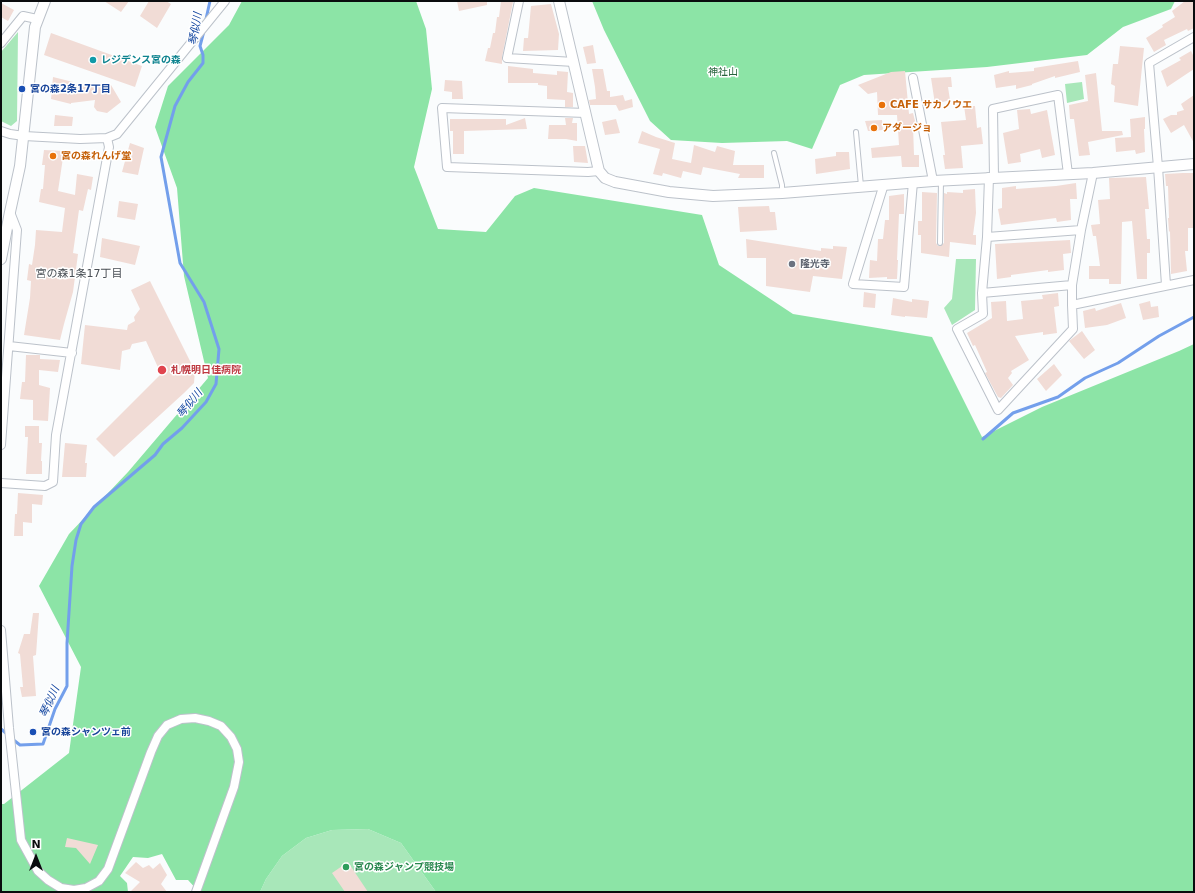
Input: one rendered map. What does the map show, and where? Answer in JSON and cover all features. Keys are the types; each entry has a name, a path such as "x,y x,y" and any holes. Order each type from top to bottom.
{"street":[{"path":"1,259 20,166 32,45 37,19 45,1"},
{"path":"1,131 24,136 80,139 107,138 117,134 225,1"},
{"path":"519,1 507,58 574,62"},
{"path":"559,1 600,170 605,178 615,182 669,192 713,196 782,193 937,180 1093,173 1194,164"},
{"path":"1,43 23,16 37,19"},
{"path":"1166,285 1149,63 1194,37"},
{"path":"913,78 937,180"},
{"path":"1068,174 1058,95 993,109 992,177 982,293 982,314 957,329 998,410 1073,329 1072,285 1081,230 1093,173"},
{"path":"586,113 442,108 447,168 588,172 600,170"},
{"path":"1,483 45,486 53,482 56,435 109,147 107,138"},
{"path":"884,184 853,284 904,287 913,182"},
{"path":"1,445 18,230 10,212"},
{"path":"987,237 1081,230"},
{"path":"1072,305 1194,280"},
{"path":"982,293 1072,285"},
{"path":"9,346 72,353"},
{"path":"1,630 9,728 21,840 38,871 48,880 61,888 74,890 86,888 99,881 108,869 151,752 158,736 167,725 181,719 195,718 209,721 221,726 231,737 237,749 238,762 234,787 196,892"}],"lane":[{"path":"856,132 861,186"},
{"path":"774,153 782,184 782,193"},
{"path":"937,180 940,242"}],"green space":[{"path":"242,1 416,1 426,29 432,89 414,167 438,229 486,232 515,196 534,188 702,215 719,265 793,314 932,337 982,437 1042,407 1194,344 1194,892 436,892 401,843 368,829 332,830 306,838 282,856 266,879 260,892 199,892 188,880 176,880 162,854 148,858 133,857 120,876 127,883 128,892 1,892 1,804 4,804 69,753 81,667 39,586 69,534 128,472 208,378 184,276 177,188 155,127 168,86 229,25"},
{"name":"神社山","path":"592,1 1175,1 1171,9 1123,27 1087,55 987,67 864,75 840,85 812,149 787,141 722,143 671,140 650,121 604,30"},
{"path":"18,32 17,121 11,126 1,121 1,52"},
{"path":"1082,82 1084,99 1067,103 1065,84"},
{"path":"956,259 976,259 975,310 952,325 944,308 952,299"},
{"name":"宮の森ジャンプ競技場","path":"368,829 401,843 436,892 260,892 266,879 282,856 306,838 332,830"}],"building":[{"path":"104,1 129,1 121,12"},
{"path":"149,1 166,1 171,4 157,28 140,16"},
{"path":"457,1 487,1 487,5 459,11"},
{"path":"501,1 513,2 502,57 502,64 485,61 488,48 490,48 493,33 495,33"},
{"path":"1185,1 1194,1 1194,28 1188,31 1187,29 1164,40 1166,45 1154,52 1146,38 1175,17 1172,11"},
{"path":"1,3 14,10 8,21 1,17"},
{"path":"551,4 559,34 558,50 523,51 524,38 528,38 531,6"},
{"name":"レジデンス宮の森","path":"51,33 142,66 135,87 44,55"},
{"path":"593,45 596,63 587,64 583,47"},
{"path":"1120,46 1144,48 1138,106 1114,102 1115,86 1111,84 1113,64 1118,64"},
{"path":"1191,51 1194,57 1194,69 1167,87 1161,71 1181,60 1179,58"},
{"path":"1078,61 1080,72 1055,78 1055,76 1032,85 1016,89 1016,85 996,88 994,75 1009,71 1009,73 1034,71 1034,68"},
{"path":"508,66 533,69 533,73 557,75 557,71 568,72 567,92 573,93 573,107 565,107 565,100 547,99 547,86 538,85 538,83 508,83"},
{"path":"592,69 603,69 607,91 610,91 610,97 623,95 625,101 632,99 633,107 619,111 616,105 590,105 589,100 596,99"},
{"path":"905,71 909,114 913,113 916,125 913,126 914,155 919,155 919,167 902,167 901,156 872,158 871,148 899,145 897,115 878,115 877,92 868,94 858,85 891,72"},
{"path":"1096,73 1102,131 1122,131 1123,135 1088,142 1090,155 1079,156 1074,119 1070,119 1069,105 1088,101 1085,75"},
{"path":"53,77 73,82 72,85 111,85 121,102 107,113 97,111 94,107 95,100 71,104 51,99"},
{"path":"951,77 952,87 948,87 950,100 935,104 931,78"},
{"path":"445,80 462,81 463,99 452,99 452,92 444,91"},
{"path":"1194,95 1194,143 1184,125 1171,133 1163,119 1171,115 1177,115 1177,112 1184,110 1181,104"},
{"path":"964,106 975,106 977,128 981,127 983,144 961,146 963,168 945,169 941,122 966,120"},
{"path":"1030,109 1031,114 1047,110 1055,155 1042,158 1040,149 1020,154 1021,162 1008,164 1003,133 1019,129 1017,110"},
{"path":"55,115 73,117 72,126 54,126"},
{"path":"1145,117 1145,152 1136,154 1135,150 1116,152 1115,138 1131,137 1130,119"},
{"path":"525,118 527,129 464,131 464,154 453,154 453,131 450,131 450,119 506,119 506,125"},
{"path":"565,118 573,118 572,123 577,123 577,141 566,139 548,139 549,125 566,125"},
{"path":"616,119 620,133 605,135 602,122"},
{"path":"882,120 883,130 868,131 865,121"},
{"path":"642,131 675,143 672,159 691,163 694,145 715,152 717,146 735,151 733,165 764,165 764,178 738,178 740,174 703,167 701,175 683,171 681,178 663,173 662,176 653,174 660,149 638,143"},
{"path":"130,143 144,148 138,175 122,172"},
{"path":"573,146 585,146 588,163 574,162"},
{"path":"44,150 64,151 58,191 75,195 77,174 93,177 91,190 88,189 83,211 79,210 73,253 78,254 73,292 60,340 24,335 31,281 27,280 29,264 32,265 36,230 62,232 65,208 39,202 41,189 43,189 45,165 42,165"},
{"path":"836,152 849,152 850,169 816,174 815,159 836,156"},
{"path":"1194,173 1194,228 1188,228 1188,251 1185,251 1187,271 1171,274 1168,186 1166,186 1165,174"},
{"path":"1146,177 1149,209 1145,209 1147,239 1150,239 1150,253 1147,253 1147,279 1137,279 1132,221 1122,222 1121,284 1109,284 1109,279 1089,279 1089,266 1100,266 1096,236 1093,236 1091,225 1100,224 1098,200 1110,199 1109,178"},
{"path":"1076,183 1077,199 1070,199 1071,220 1057,222 1056,218 1001,225 998,209 1002,208 1002,188 1016,186 1016,189"},
{"path":"975,189 976,213 973,235 976,235 976,245 950,242 949,257 921,253 921,235 918,235 918,221 922,221 922,192 937,193 936,243 940,246 944,243 944,193 963,193 963,190"},
{"path":"904,194 904,214 899,214 897,279 887,279 887,277 869,278 870,260 877,261 878,239 883,239 885,220 889,220 889,196"},
{"path":"119,201 138,204 135,220 117,217"},
{"path":"769,206 770,212 775,212 777,230 740,232 738,207"},
{"path":"102,238 140,246 135,265 100,257"},
{"path":"746,239 821,251 821,248 833,249 833,246 847,247 842,279 813,276 810,292 766,286 766,258 747,258"},
{"path":"1070,240 1071,253 1063,254 1064,270 1048,272 1048,270 1011,275 1011,277 997,279 995,244"},
{"path":"150,281 195,371 194,383 114,457 96,439 161,374 146,341 132,344 130,349 122,351 120,370 81,364 85,325 127,330 128,325 135,321 134,317 140,309 131,290"},
{"path":"864,292 876,294 875,308 863,307"},
{"path":"1058,293 1059,306 1054,307 1057,333 1043,335 1043,332 1015,336 1029,360 1011,371 1012,373 1008,378 1013,385 1001,398 998,397 985,373 987,372 975,345 973,346 967,333 992,318 991,302 1006,301 1007,321 1023,319 1021,301 1043,299 1042,295"},
{"path":"893,298 912,302 912,299 929,301 927,318 891,315"},
{"path":"1150,301 1151,307 1158,306 1159,317 1143,320 1139,304"},
{"path":"1121,303 1126,318 1107,325 1085,328 1083,311 1095,308 1096,311"},
{"path":"1082,331 1095,350 1084,359 1069,341"},
{"path":"26,355 40,355 40,359 60,360 58,372 39,370 39,385 50,388 48,421 33,420 33,400 20,399 22,382 25,382"},
{"path":"1054,364 1062,375 1046,391 1037,379"},
{"path":"25,426 39,426 39,443 42,443 42,474 26,474 28,437 25,437"},
{"path":"65,443 87,445 85,463 87,463 86,477 62,477"},
{"path":"18,493 43,495 42,505 32,504 32,523 23,522 23,536 14,536"},
{"path":"33,613 39,613 36,655 33,656 36,696 22,697 20,687 23,687 20,654 18,653 24,634 30,634"},
{"path":"67,838 98,845 90,864 76,848 65,847"},
{"path":"136,862 143,868 149,865 153,869 160,863 167,875 161,884 167,892 130,892 140,882 125,873"},
{"path":"348,862 368,892 345,892 332,873"}],"waterway":[{"name":"琴似川","path":"206,19 210,1"},
{"name":"琴似川","path":"11,738 20,745 43,744 55,709 67,686 67,643 72,566 76,540 81,524 94,507 155,455 163,444 182,428 206,402 216,384 219,349 204,302 180,263 161,157 175,106 188,82 203,63 203,55 200,46 204,31"},
{"path":"983,439 1013,413 1058,397 1085,378 1118,363 1159,336 1194,317"},
{"name":"琴似川","path":"1,729 7,734"}],"place":[{"name":"レジデンス宮の森","path":"93,60"},
{"name":"宮の森2条17丁目","path":"22,89"},
{"name":"CAFE サカノウエ","path":"882,105"},
{"name":"アダージョ","path":"874,128"},
{"name":"宮の森れんげ堂","path":"53,156"},
{"name":"隆光寺","path":"792,264"},
{"name":"札幌明日佳病院","path":"162,370"},
{"name":"宮の森シャンツェ前","path":"33,732"},
{"name":"宮の森ジャンプ競技場","path":"346,867"}],"district":[{"name":"宮の森1条17丁目","path":"79,274"}]}
